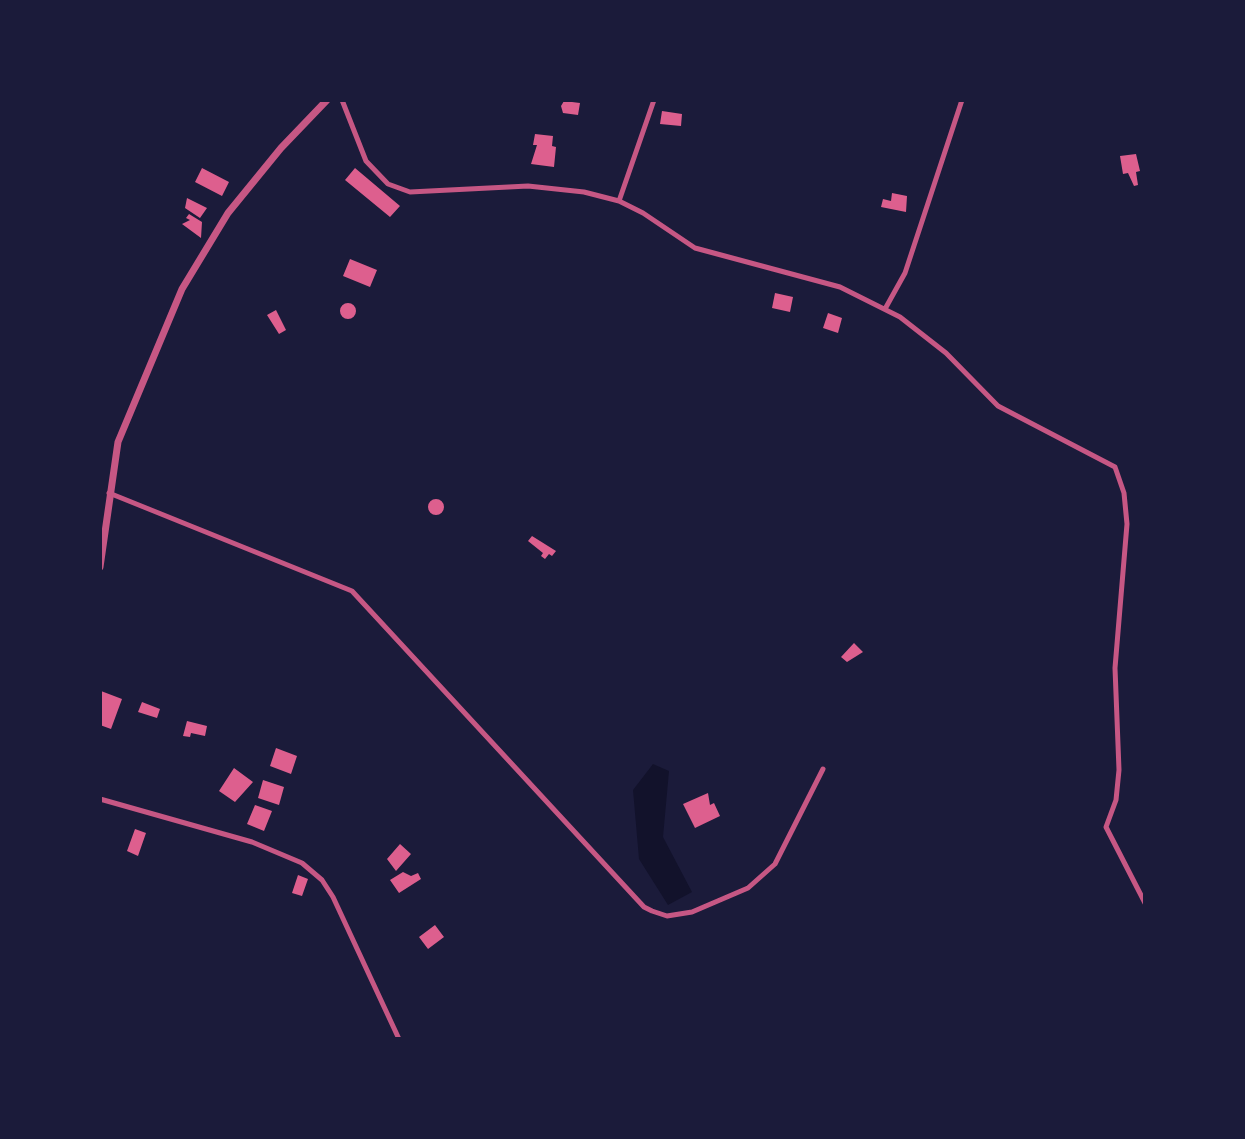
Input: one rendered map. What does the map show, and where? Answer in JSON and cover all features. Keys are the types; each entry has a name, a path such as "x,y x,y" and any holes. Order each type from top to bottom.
{"street":[{"path":"100,567 118,442 198,259 246,190 327,100"},
{"path":"342,100 366,161 380,178 398,189 452,193 545,187 619,201 695,248 831,284 885,309 946,353 990,400 1109,463 1121,480 1127,524 1115,668 1119,770 1116,800 1106,827 1145,903"},
{"path":"619,201 654,100"},
{"path":"885,309 905,273 962,100"},
{"path":"109,493 352,591 644,907 652,911 667,916 692,912 748,888 775,864 823,769"},
{"path":"100,799 252,842 302,863 322,880 333,897 399,1039"}],"shaded area":[{"path":"653,764 669,771 663,837 692,892 668,905 639,859 633,790"}],"building":[{"path":"564,101 580,103 578,115 563,113 561,106"},
{"path":"662,111 682,114 681,126 660,124"},
{"path":"535,134 553,136 552,146 556,147 554,167 531,164 537,145 533,145"},
{"path":"1136,154 1140,171 1136,172 1138,185 1134,186 1128,173 1123,174 1120,156"},
{"path":"202,168 229,182 222,196 195,182"},
{"path":"355,168 400,206 390,217 345,180"},
{"path":"892,193 907,196 906,212 881,207 883,199 891,201"},
{"path":"187,198 207,208 200,218 185,208"},
{"path":"189,214 202,222 201,238 182,224 190,220 186,218"},
{"path":"350,259 377,270 370,287 343,276"},
{"path":"775,293 793,297 790,312 772,308"},
{"path":"345,303 351,303 356,311 354,317 345,319 340,314 340,308"},
{"path":"276,310 286,330 279,334 267,315"},
{"path":"828,313 842,318 838,333 823,328"},
{"path":"433,499 439,499 444,507 442,513 433,515 428,510 428,504"},
{"path":"532,536 556,551 545,559 541,556 543,553 528,541"},
{"path":"854,643 863,652 847,662 841,657"},
{"path":"101,691 122,699 111,729 100,725"},
{"path":"142,702 160,709 157,718 138,712"},
{"path":"187,721 207,726 205,736 191,733 190,737 183,736"},
{"path":"276,748 297,756 291,774 270,766"},
{"path":"234,768 253,782 235,802 219,791"},
{"path":"263,780 284,787 279,805 258,798"},
{"path":"708,793 710,805 714,803 720,816 695,828 683,804"},
{"path":"255,805 272,811 264,831 247,824"},
{"path":"135,829 146,833 138,856 127,851"},
{"path":"400,844 411,854 396,871 387,859"},
{"path":"403,872 411,876 418,873 421,879 399,893 390,880"},
{"path":"298,875 308,879 302,896 292,893"},
{"path":"435,925 444,937 428,949 419,937"}]}
